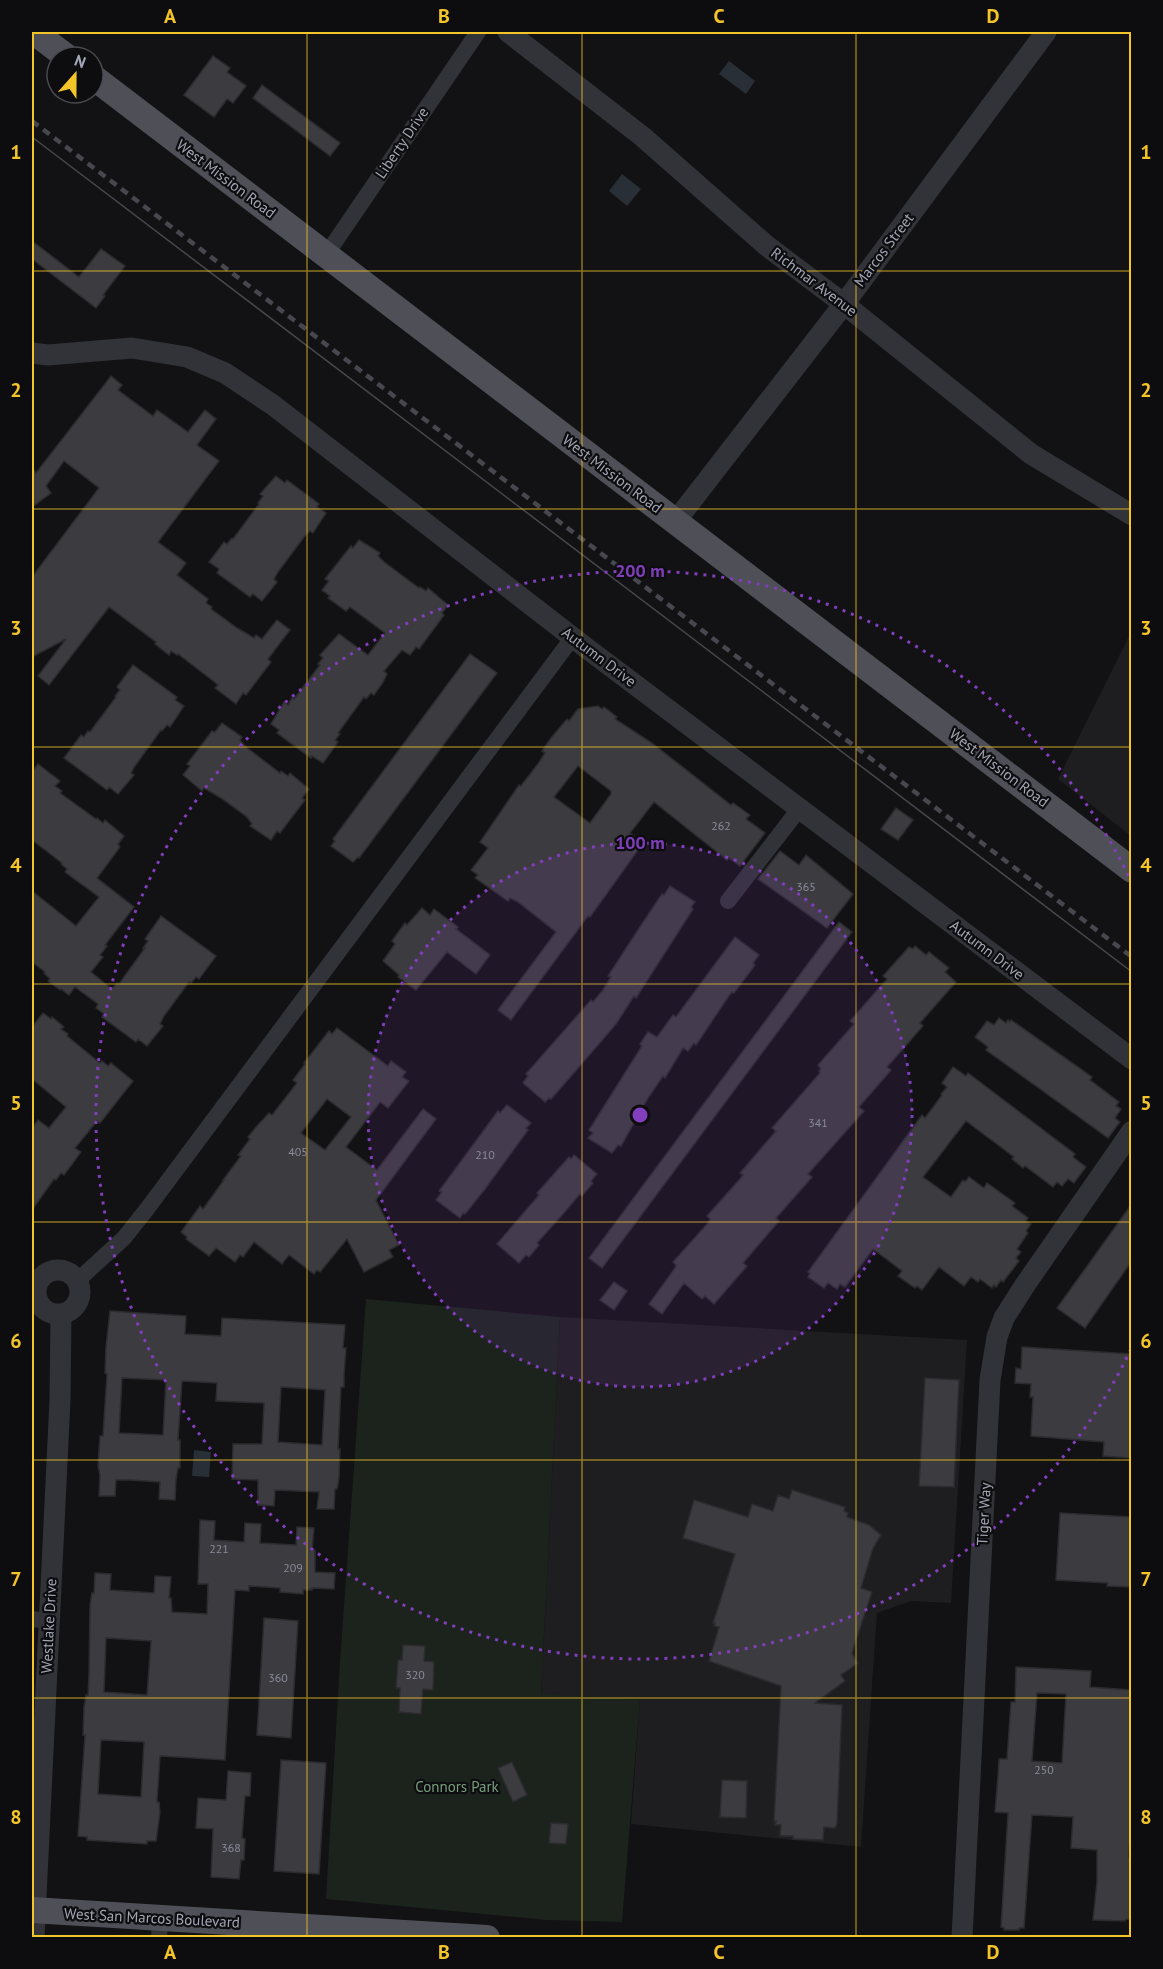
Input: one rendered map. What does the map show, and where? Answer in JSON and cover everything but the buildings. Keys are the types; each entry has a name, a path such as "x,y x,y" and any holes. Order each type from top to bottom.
{"main road":[{"path":"34,32 51,45"},
{"name":"West Mission Road","path":"105,86 1131,870"},
{"name":"West San Marcos Boulevard","path":"33,1910 160,1928 487,1938"}],"street":[{"name":"Liberty Drive","path":"326,255 478,32"},
{"name":"Richmar Avenue","path":"508,32 643,137 767,246 844,304 1031,454 1131,515"},
{"name":"Marcos Street","path":"675,522 844,304 1043,33"},
{"name":"Autumn Drive","path":"32,353 48,355 132,348 187,357 225,373 273,405 573,637 1131,1059"},
{"path":"77,1281 124,1238 147,1209 573,637"},
{"path":"728,901 800,808"},
{"name":"Tiger Way","path":"962,1938 990,1380 997,1337 1004,1318 1025,1285 1131,1131"},
{"path":"55,1270 68,1272 77,1281 80,1292 73,1309 61,1314 47,1312 38,1302 34,1288 43,1276 55,1270"},
{"name":"Westlake Drive","path":"34,1938 40,1620 60,1400 61,1314"}],"shaded area":[{"path":"729,61 755,81 746,94 719,74"},
{"path":"622,174 641,189 627,206 609,191"},
{"path":"1131,632 1131,836 1058,779"},
{"path":"560,1317 967,1340 951,1603 911,1601 877,1613 861,1847 631,1824 640,1699 541,1695"},
{"path":"194,1450 211,1452 209,1477 192,1476"}],"green space":[{"name":"Connors Park","path":"366,1299 560,1317 541,1694 640,1699 622,1922 547,1920 326,1899"}],"tram line":[{"path":"32,137 1132,972"}],"railway":[{"path":"32,121 1132,957"}]}
